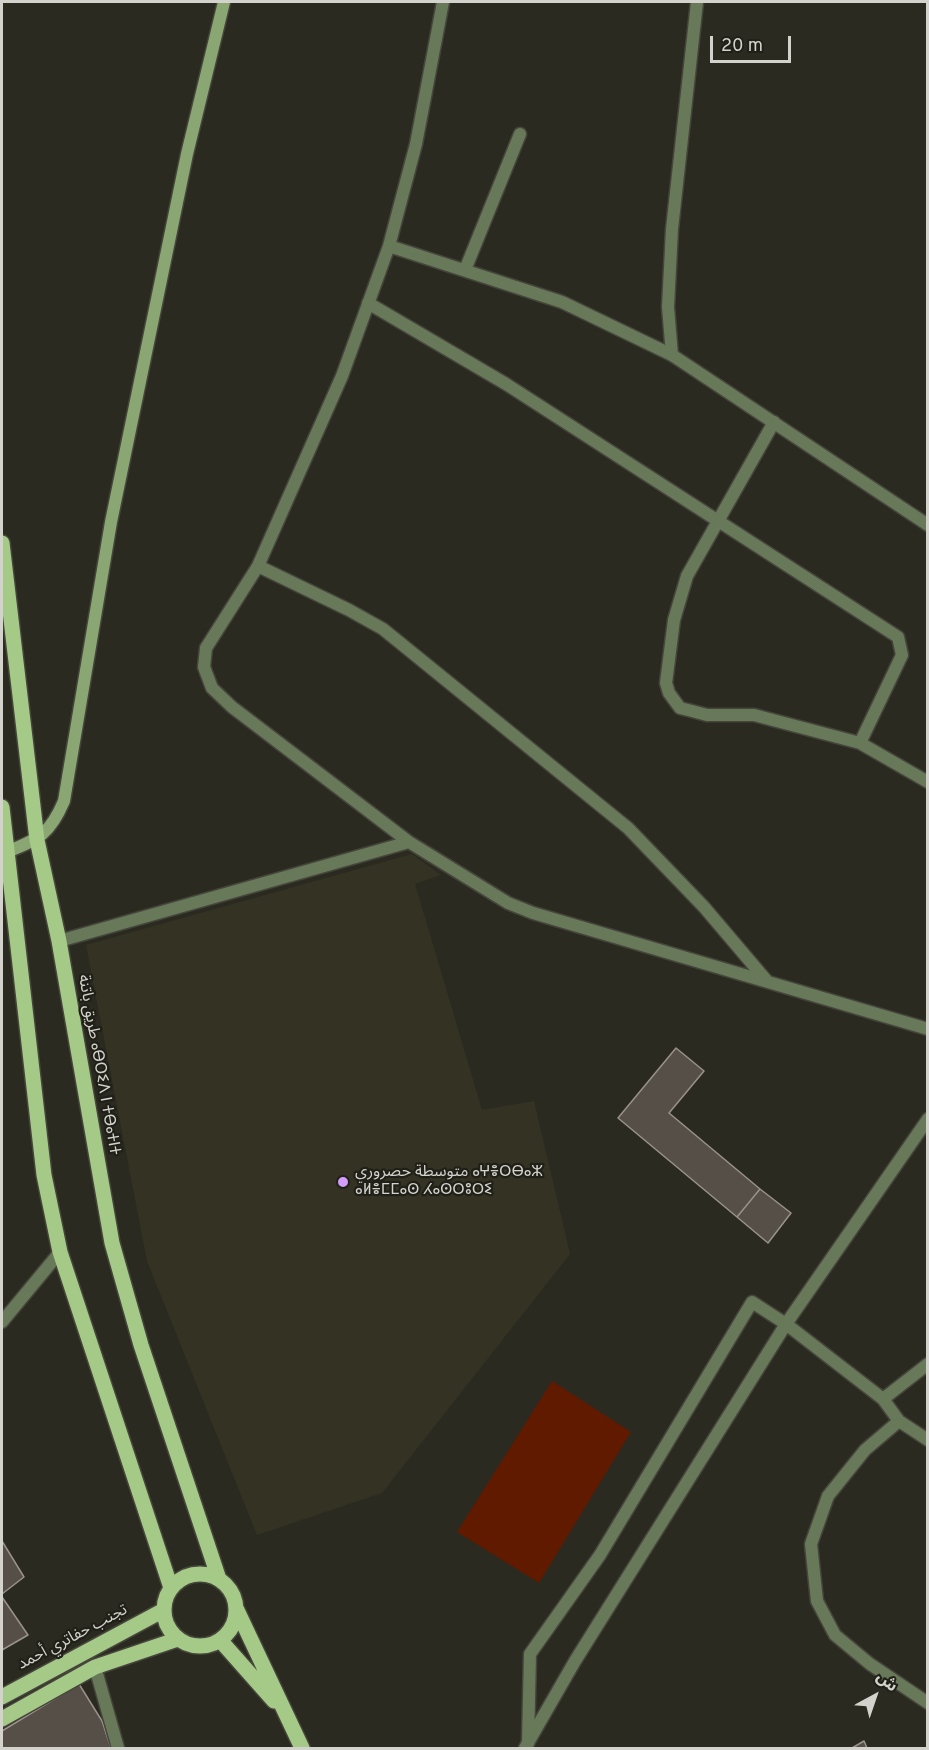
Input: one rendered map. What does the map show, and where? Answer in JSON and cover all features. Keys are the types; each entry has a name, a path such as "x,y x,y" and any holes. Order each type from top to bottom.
{"main road":[{"path":"7,852 37,840 56,819 69,779 111,522 187,154 224,2"},
{"name":"طريق باتنة ⴰⴱⵔⵉⴷ ⵏ ⵜⴱⴰⵜⵏⵜ","path":"2,543 37,840 59,941 112,1244 141,1345 219,1579"},
{"path":"2,807 44,1175 60,1252 171,1588"},
{"path":"236,1608 232,1626 220,1640 200,1646 178,1639 172,1634 162,1611 171,1588 188,1576 209,1575 228,1586 236,1608 302,1749"},
{"name":"تجنب حفاتري أحمد","path":"2,1697 162,1611"},
{"path":"2,1719 95,1667 178,1639"},
{"path":"220,1640 284,1713"}],"street":[{"path":"443,2 416,144 389,246 342,376 258,566 206,648 204,667 212,688 232,707 409,842 508,903 533,913 927,1029"},
{"path":"672,355 668,306 672,229 696,2"},
{"path":"465,270 520,134"},
{"path":"389,246 562,302 672,355 927,525"},
{"path":"368,303 506,384 898,637 902,655 860,743"},
{"path":"774,422 687,576 674,620 666,683 680,708 707,715 754,715 860,743 927,782"},
{"path":"258,566 383,629 619,821 704,906 766,981"},
{"path":"59,941 409,842"},
{"path":"526,1746 575,1661 786,1324 927,1119"},
{"path":"2,1322 60,1252"},
{"path":"526,1746 530,1654 600,1555 752,1302 786,1324 883,1399 899,1421 927,1440"},
{"path":"883,1399 927,1365"},
{"path":"899,1421 865,1450 828,1496 811,1544 817,1601 835,1635 870,1664 927,1703"},
{"path":"95,1667 118,1749"}],"shaded area":[{"name":"متوسطة حصروري ⴰⵖⴻⵔⴱⴰⵣ ⴰⵍⴻⵎⵎⴰⵙ ⵃⴰⵙⵔⵓⵔⵉ","path":"412,854 441,875 415,884 482,1110 534,1101 570,1254 382,1493 257,1535 147,1261 86,945"},
{"path":"552,1381 631,1432 539,1583 457,1532"}],"building":[{"path":"676,1048 704,1071 669,1113 760,1189 737,1217 618,1118"},
{"path":"760,1189 791,1213 768,1243 737,1217"},
{"path":"2,1541 24,1577 2,1594"},
{"path":"2,1597 28,1635 2,1650"},
{"path":"79,1684 102,1721 111,1748 2,1748 2,1731"},
{"path":"864,1741 867,1748 852,1748"}],"place":[{"name":"متوسطة حصروري ⴰⵖⴻⵔⴱⴰⵣ ⴰⵍⴻⵎⵎⴰⵙ ⵃⴰⵙⵔⵓⵔⵉ","path":"343,1182"}]}
